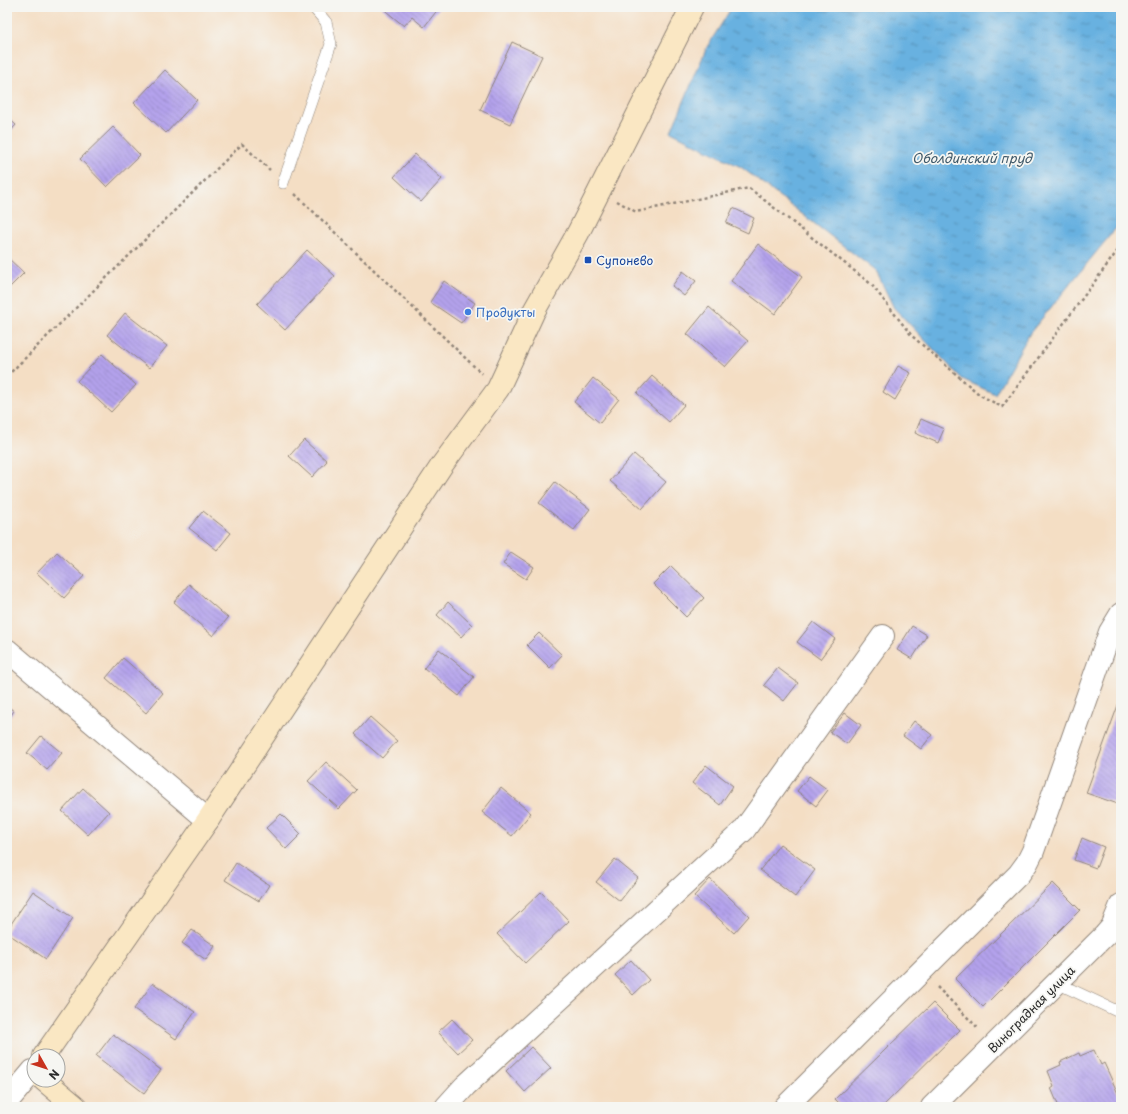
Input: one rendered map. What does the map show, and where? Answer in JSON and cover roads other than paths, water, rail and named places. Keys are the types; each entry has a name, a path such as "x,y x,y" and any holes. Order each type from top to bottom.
{"street":[{"path":"53,1048 208,820 442,465 498,389 534,311 578,233 692,7"},
{"path":"785,1107 1019,874 1027,863 1033,851 1110,632 1121,614"},
{"path":"446,1107 471,1081 744,830 883,636"},
{"path":"7,650 208,820"},
{"name":"Виноградная улица","path":"932,1107 1112,927 1121,904"},
{"path":"7,1102 26,1082"},
{"path":"56,1088 76,1107"}],"lane":[{"path":"283,183 331,44 326,22 313,7"},
{"path":"1057,983 1121,1013"}],"water":[{"name":"Оболдинский пруд","path":"732,7 1121,7 1121,222 1030,333 995,394 962,379 894,308 876,271 741,167 671,132 707,47"}],"place":[{"name":"Супонево","path":"588,260"},
{"name":"Продукты","path":"468,312"}]}
